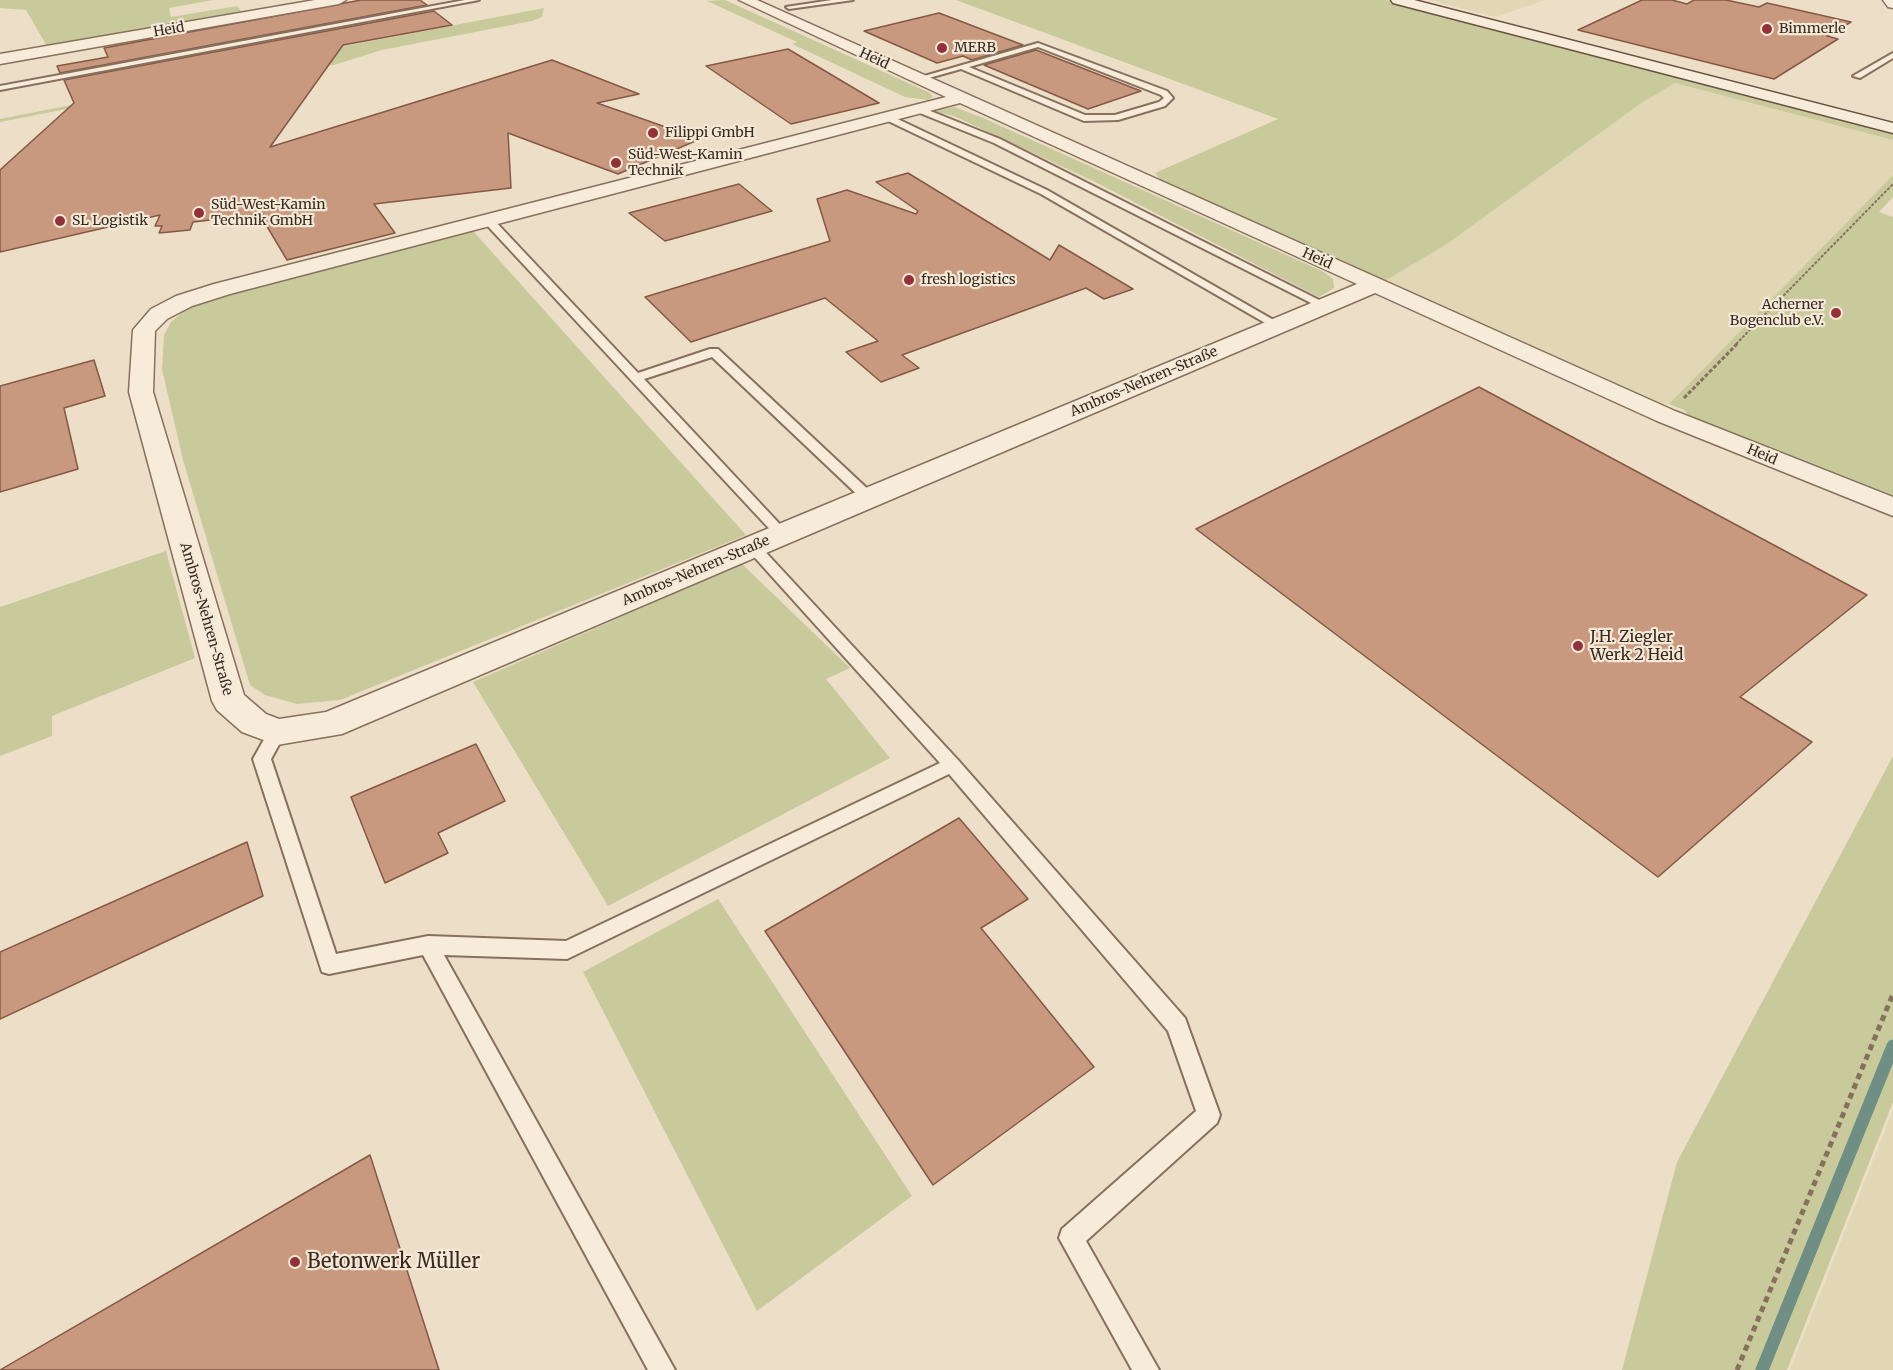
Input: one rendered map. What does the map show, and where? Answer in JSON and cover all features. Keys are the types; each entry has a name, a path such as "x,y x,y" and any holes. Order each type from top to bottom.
{"street":[{"name":"Heid","path":"0,59 339,0"},
{"name":"Heid","path":"746,0 781,10 918,79 1666,416 1893,507"},
{"path":"1398,0 1893,128"},
{"path":"1890,0 1893,4"},
{"name":"Ambros-Nehren-Straße","path":"960,98 184,301 159,314 144,330 141,392 229,701 254,723 276,732 330,725 1375,285"}],"lane":[{"path":"0,88 476,0"},
{"path":"781,10 811,0"},
{"path":"781,10 850,0"},
{"path":"918,79 1038,45 1164,93 1169,98 1162,104 1114,118 1084,118 962,67"},
{"path":"1857,76 1893,56"},
{"path":"918,109 997,141 1325,306"},
{"path":"887,117 1044,192 1278,326"},
{"path":"488,220 782,534"},
{"path":"637,377 714,352 868,497"},
{"path":"753,547 952,765 1177,1025 1209,1115 1071,1238 1146,1370"},
{"path":"276,732 262,759 329,965 428,945 567,950 952,765"},
{"path":"428,945 662,1370"}],"path":[{"path":"1666,416 1893,184"},
{"path":"1737,1370 1893,994"}],"shaded area":[{"path":"1429,0 1545,0 1495,17"},
{"path":"1675,83 1893,140 1893,175 1669,404 1660,404 1383,282 1447,244 1640,104"},
{"path":"1893,1110 1893,1370 1790,1370"}],"green space":[{"path":"0,0 213,0 169,8 171,17 237,6 242,12 239,15 48,48 26,10 0,8"},
{"path":"725,0 930,93 933,97 928,100 905,97 792,44 797,42 707,1"},
{"path":"956,0 1386,0 1893,133 1893,140 1675,83 1640,104 1447,244 1383,282 1163,183 1155,173 1278,119"},
{"path":"544,8 542,17 532,21 382,50 334,65 282,67 0,122 0,119 276,65 272,60"},
{"path":"954,107 981,117 1324,272 1333,279 1334,288 1319,297 1093,181 954,116 933,111"},
{"name":"Acherner Bogenclub e.V.","path":"1893,175 1893,197 1879,212 1893,217 1893,498 1689,416 1684,410 1669,404"},
{"path":"473,231 746,535 340,700 297,704 265,695 250,685 183,460 162,369 164,335 171,322 187,309 209,301"},
{"path":"166,551 195,658 52,716 52,736 0,756 0,607"},
{"path":"742,564 850,668 826,679 890,758 608,906 473,682"},
{"path":"1893,756 1893,1102 1787,1370 1622,1370 1677,1162"},
{"path":"718,899 912,1196 757,1311 583,972"}],"building":[{"path":"361,0 420,0 427,5 60,73 57,66 108,57 104,48"},
{"path":"1642,0 1672,0 1687,4 1694,0 1726,0 1759,7 1767,3 1851,22 1827,36 1838,39 1774,79 1578,30"},
{"path":"434,11 452,25 343,45 270,147 552,60 639,94 597,103 700,139 618,174 508,133 511,188 374,204 395,233 287,260 262,218 263,214 193,222 190,230 159,233 162,226 155,226 160,215 0,252 0,170 74,103 64,80"},
{"path":"939,13 1023,45 972,60 963,56 937,63 864,31"},
{"path":"788,49 879,103 791,124 706,66"},
{"path":"1036,50 1141,91 1088,109 984,65"},
{"name":"fresh logistics","path":"908,173 1050,260 1059,245 1133,289 1104,299 1086,288 902,355 919,368 881,382 846,352 878,341 825,298 691,342 645,297 830,241 817,199 847,190 916,214 918,211 876,182"},
{"path":"739,184 772,211 665,241 629,213"},
{"path":"94,360 105,396 64,408 78,469 0,492 0,386"},
{"name":"J.H. Ziegler Werk 2 Heid","path":"1479,387 1867,595 1740,697 1812,742 1658,877 1196,529"},
{"path":"476,744 505,801 438,833 448,853 385,883 351,797"},
{"path":"959,818 1028,899 981,928 1094,1067 933,1185 765,931"},
{"path":"247,842 263,896 0,1019 0,952"},
{"name":"Betonwerk Müller","path":"370,1155 439,1370 0,1370"}],"waterway":[{"path":"1762,1370 1893,1046"}],"place":[{"name":"Bimmerle","path":"1767,29"},
{"name":"MERB","path":"942,48"},
{"name":"Filippi GmbH","path":"653,133"},
{"name":"Süd-West-Kamin Technik","path":"616,163"},
{"name":"Süd-West-Kamin Technik GmbH","path":"199,213"},
{"name":"SL Logistik","path":"60,221"},
{"name":"fresh logistics","path":"909,280"},
{"name":"Acherner Bogenclub e.V.","path":"1836,313"},
{"name":"J.H. Ziegler Werk 2 Heid","path":"1578,646"},
{"name":"Betonwerk Müller","path":"295,1262"}]}
